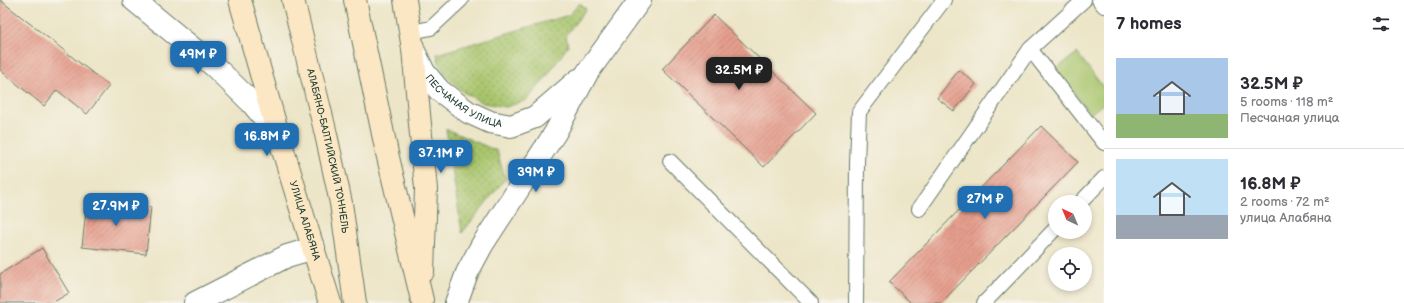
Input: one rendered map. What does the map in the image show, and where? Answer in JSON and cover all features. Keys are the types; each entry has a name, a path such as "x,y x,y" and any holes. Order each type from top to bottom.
{"main road":[{"name":"УЛИЦА АЛАБЯНА","path":"240,0 278,134 330,303"},
{"name":"АЛАБЯНО-БАЛТИЙСКИЙ ТОННЕЛЬ","path":"293,0 325,130 341,203 355,303"},
{"path":"355,0 387,154 422,302"},
{"path":"405,0 412,40 426,189 422,302"}],"street":[{"path":"134,0 214,66 251,102 278,134"},
{"name":"ПЕСЧАНАЯ УЛИЦА","path":"456,303 467,273 482,245 556,133 587,73 640,0"},
{"name":"ПЕСЧАНАЯ УЛИЦА","path":"412,40 424,72 439,90 468,112 490,122 511,126 535,116 587,73"},
{"path":"195,303 287,256 314,248"}],"lane":[{"path":"412,40 431,28 461,0"},
{"path":"856,303 859,112 944,0"},
{"path":"919,210 1030,49 1084,0"},
{"path":"1099,0 1104,6"},
{"path":"1030,49 1104,143"},
{"path":"670,161 811,303"},
{"path":"1088,195 1104,178"},
{"path":"984,303 1048,236"}],"green space":[{"path":"580,3 586,9 566,35 568,46 545,79 527,100 506,107 483,103 463,92 448,78 439,63 437,54 569,15"},
{"path":"1077,53 1104,88 1104,103 1090,114 1056,69"},
{"path":"446,129 497,151 505,179 462,233"}],"building":[{"path":"0,0 109,86 87,114 57,90 44,106 0,70"},
{"path":"714,15 816,113 764,167 662,69"},
{"path":"959,70 976,84 954,111 937,98"},
{"path":"1041,126 1078,162 941,303 911,303 889,282"},
{"path":"87,200 151,207 146,254 82,247"},
{"path":"42,248 69,293 52,303 0,303 0,274"}]}
